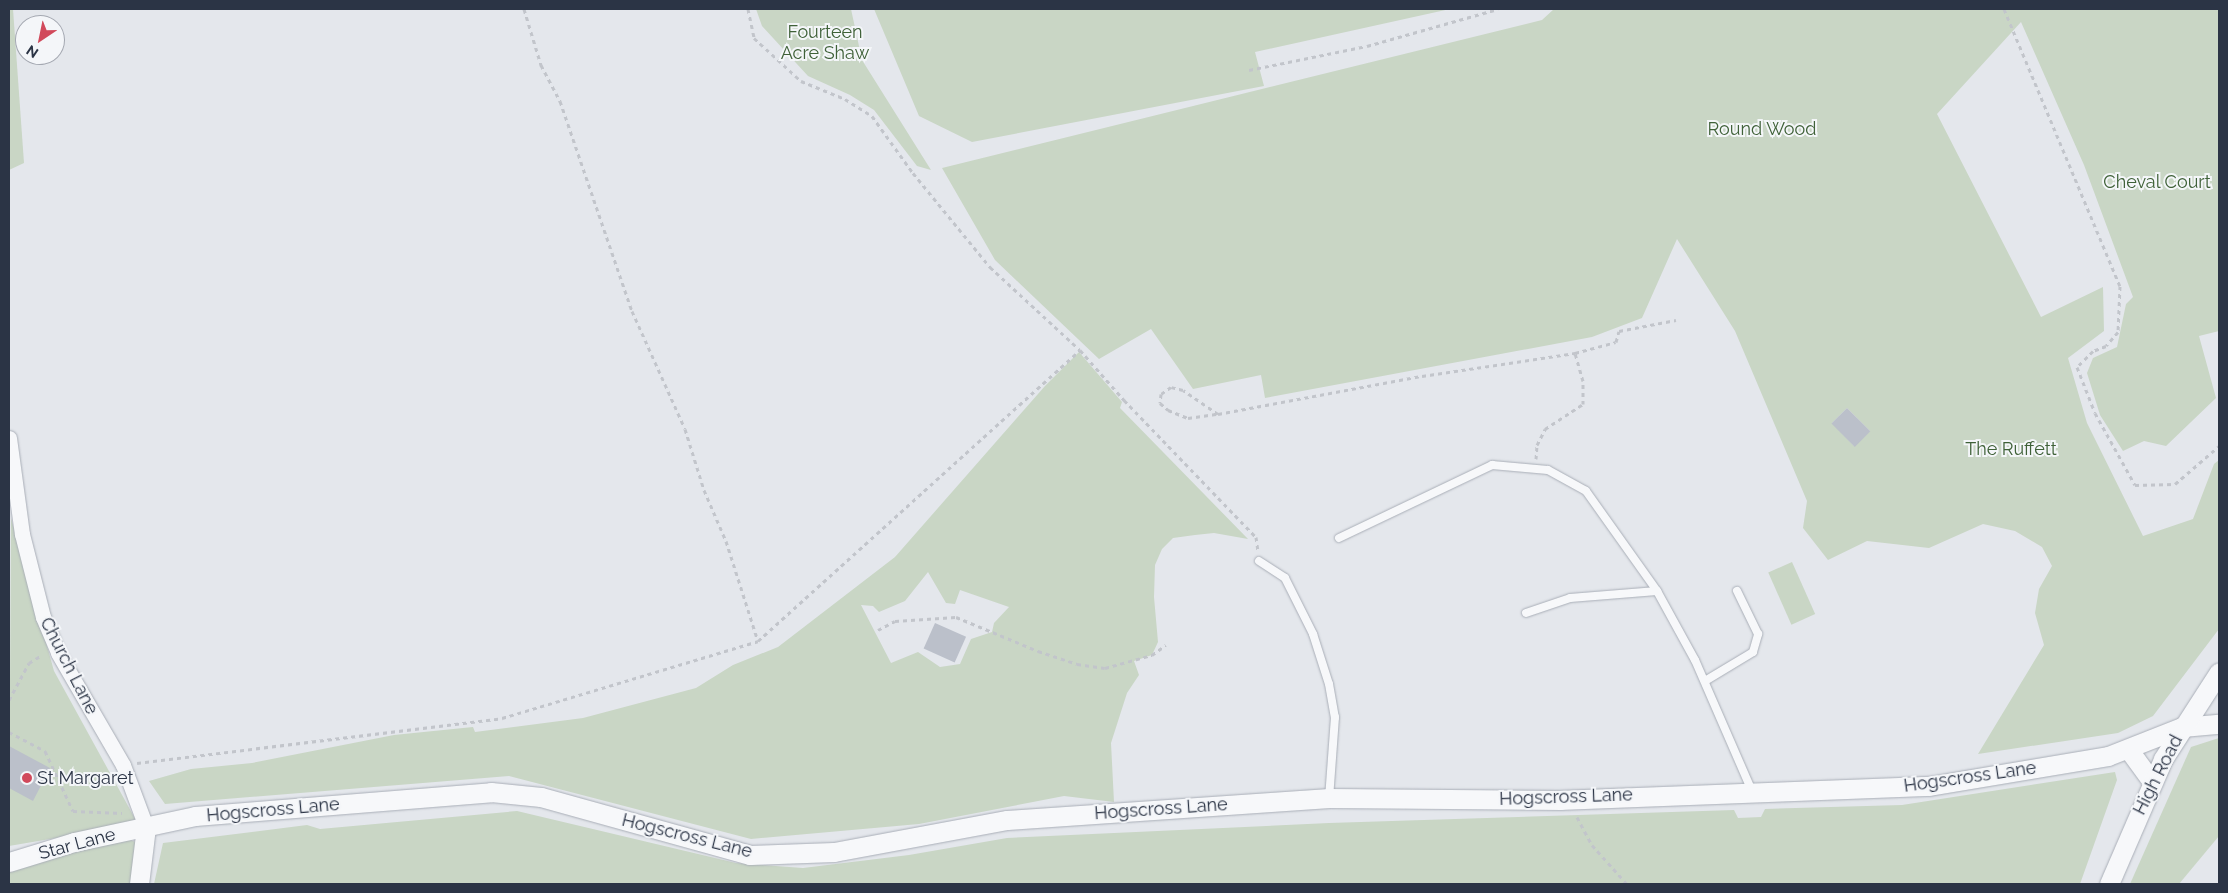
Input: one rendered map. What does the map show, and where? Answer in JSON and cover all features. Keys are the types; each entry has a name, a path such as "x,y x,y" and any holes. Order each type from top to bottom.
{"street":[{"name":"Church Lane","path":"9,438 22,534 43,617 56,647 123,765 143,820"},
{"name":"High Road","path":"2109,884 2152,782 2182,727 2219,672"},
{"path":"2182,727 2219,724"},
{"name":"Hogscross Lane","path":"143,820 491,792 541,796 750,855 834,852 1007,820 1329,798 1561,800 1680,793 1753,793 1929,786 2129,750 2182,727"},
{"path":"2129,750 2152,782"},
{"path":"139,884 143,820"},
{"name":"Star Lane","path":"9,862 143,820"}],"lane":[{"path":"1339,538 1492,465 1548,470 1586,491 1657,591 1705,681 1753,793"},
{"path":"1259,561 1285,578 1313,634 1329,684 1335,717 1329,798"},
{"path":"1526,613 1570,598 1657,591"},
{"path":"1705,681 1753,652 1758,634 1737,591"}],"path":[{"path":"524,9 541,65 560,101 632,311 685,430 704,490 726,541 758,641"},
{"path":"748,9 754,38 802,81 845,98 872,116 913,173 990,266 1080,350 1124,400 1256,537 1259,561"},
{"path":"1249,70 1367,46 1498,9"},
{"path":"2004,9 2120,286 2118,332 2106,346 2093,351 2077,367 2095,413 2135,485 2175,484 2219,446"},
{"path":"1218,414 1182,390 1172,388 1160,394 1160,403 1168,410 1188,418 1218,414 1422,376 1575,353 1616,342 1619,331 1676,320"},
{"path":"123,765 502,718 758,641 1080,350"},
{"path":"1535,469 1538,445 1545,429 1583,404 1583,381 1575,353"},
{"path":"878,630 895,621 956,617 1046,654 1077,664 1105,668 1152,655 1166,645"},
{"path":"9,700 29,663 56,647"},
{"path":"9,732 45,751 73,812 143,820"},
{"path":"1561,800 1575,808 1578,822 1592,845 1627,884"}],"green space":[{"path":"9,9 13,9 15,65 17,65 24,163 9,170"},
{"name":"Fourteen Acre Shaw","path":"756,9 851,9 862,60 931,170 917,166 874,110 850,95 808,76 762,26"},
{"path":"874,9 1450,9 1255,52 1264,86 972,142 919,116"},
{"path":"1554,9 2219,9 2219,331 2199,336 2216,398 2166,446 2144,441 2123,451 2100,415 2087,373 2093,358 2117,347 2126,304 2133,297 2084,165 2021,22 1937,114 2041,317 2103,287 2104,331 2068,358 2087,423 2143,536 2193,519 2214,464 2219,460 2219,629 2153,716 2118,733 1978,754 2044,645 2035,613 2039,589 2052,566 2042,547 2015,531 1983,524 1929,548 1867,541 1828,560 1803,528 1807,501 1735,331 1677,239 1642,318 1592,337 1265,398 1261,375 1193,389 1151,329 1099,359 995,260 942,168 1542,20","holes":["1847,408 1870,431 1854,446 1832,423"]},
{"path":"1079,352 1122,402 1120,408 1248,539 1214,533 1195,535 1173,538 1162,549 1155,565 1154,597 1158,642 1152,655 1134,661 1139,675 1127,693 1111,743 1114,802 1064,796 919,824 751,839 509,776 165,804 149,781 191,769 252,763 394,735 473,727 475,732 583,718 696,688 733,665 778,647 895,557 1045,386","holes":["928,572 946,603 955,604 960,590 1009,607 994,623 992,632 971,639 960,664 940,667 918,652 891,663 861,605 873,606 879,612 905,601"]},
{"path":"11,518 54,671 138,824 9,846"},
{"path":"1792,562 1815,614 1791,625 1768,573"},
{"path":"2219,738 2219,836 2179,884 2130,884 2191,747"},
{"path":"2115,772 2117,780 2080,884 154,884 163,843 307,825 320,829 517,811 736,863 803,868 909,855 1007,838 1329,823 1734,810 1738,818 1761,817 1765,809 1902,805"},
{"path":"128,839 138,843 132,884 9,884 9,869"}],"building":[{"path":"1847,408 1870,431 1855,447 1831,424"},
{"path":"935,623 966,637 955,662 924,649"},
{"name":"St Margaret","path":"9,746 50,768 33,801 9,788"}],"place":[{"name":"St Margaret","path":"27,778"}],"park label":[{"name":"Round Wood","path":"1762,129"},
{"name":"Cheval Court","path":"2157,182"},
{"name":"The Ruffett","path":"2011,449"}]}
